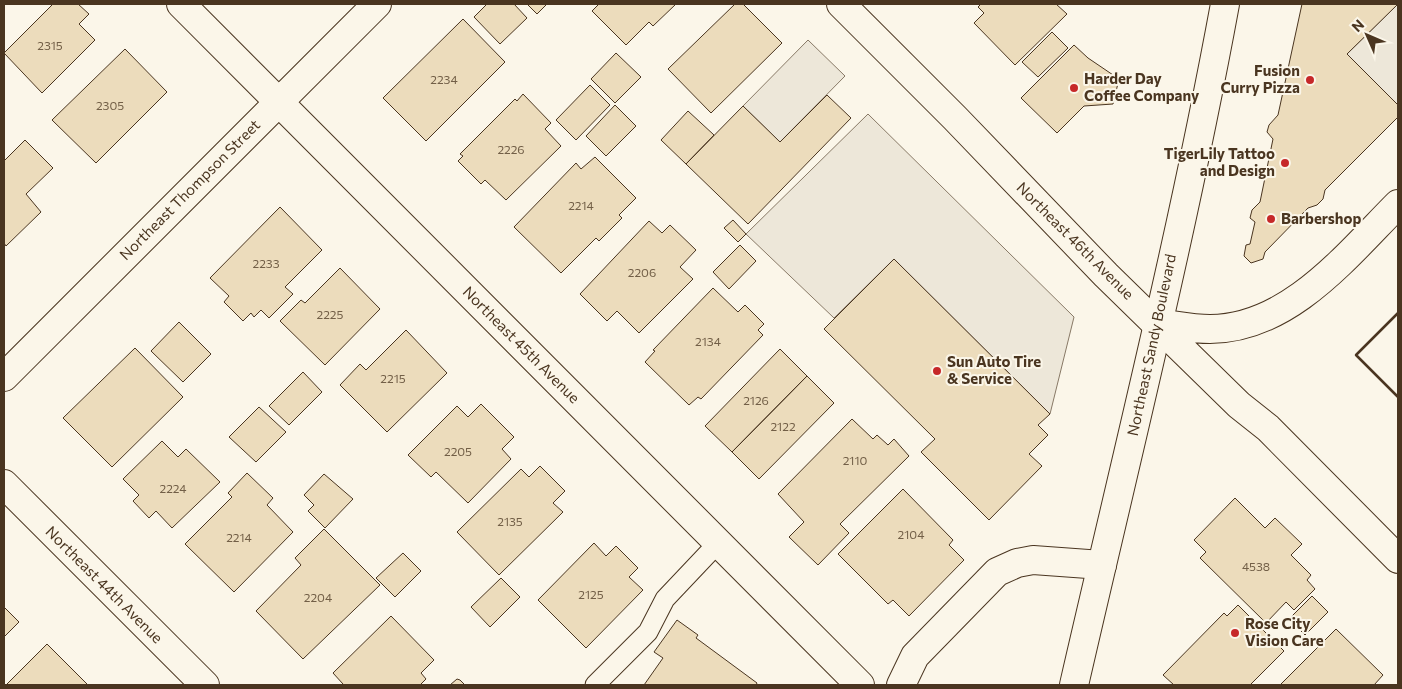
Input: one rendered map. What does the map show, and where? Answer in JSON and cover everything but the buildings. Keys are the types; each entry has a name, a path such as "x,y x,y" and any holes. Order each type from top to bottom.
{"street":[{"name":"Northeast 45th Avenue","path":"181,4 860,685"},
{"name":"Northeast Thompson Street","path":"4,377 377,4"},
{"name":"Northeast 46th Avenue","path":"841,4 955,118 1106,275 1157,323 1239,406 1268,428 1398,559"},
{"name":"Northeast Sandy Boulevard","path":"1074,685 1157,323 1211,78 1225,4"},
{"path":"1157,323 1210,329 1243,325 1283,307 1323,279 1398,204"},
{"name":"Northeast 44th Avenue","path":"4,484 205,685"},
{"path":"901,685 915,656 997,572 1017,563 1033,560 1102,565"}],"lane":[{"path":"595,685 648,632 665,599 718,543"}],"shaded area":[{"path":"1398,4 1398,105 1347,54"},
{"path":"808,40 845,76 780,142 743,106"},
{"path":"868,114 1074,317 1050,414 894,259 834,318 746,234"}],"wall":[{"path":"1398,313 1356,355 1398,397"}],"place":[{"name":"Fusion Curry Pizza","path":"1310,80"},
{"name":"Harder Day Coffee Company","path":"1074,88"},
{"name":"TigerLily Tattoo and Design","path":"1285,163"},
{"name":"Barbershop","path":"1271,219"},
{"name":"Sun Auto Tire & Service","path":"937,371"},
{"name":"Rose City Vision Care","path":"1235,633"}]}
